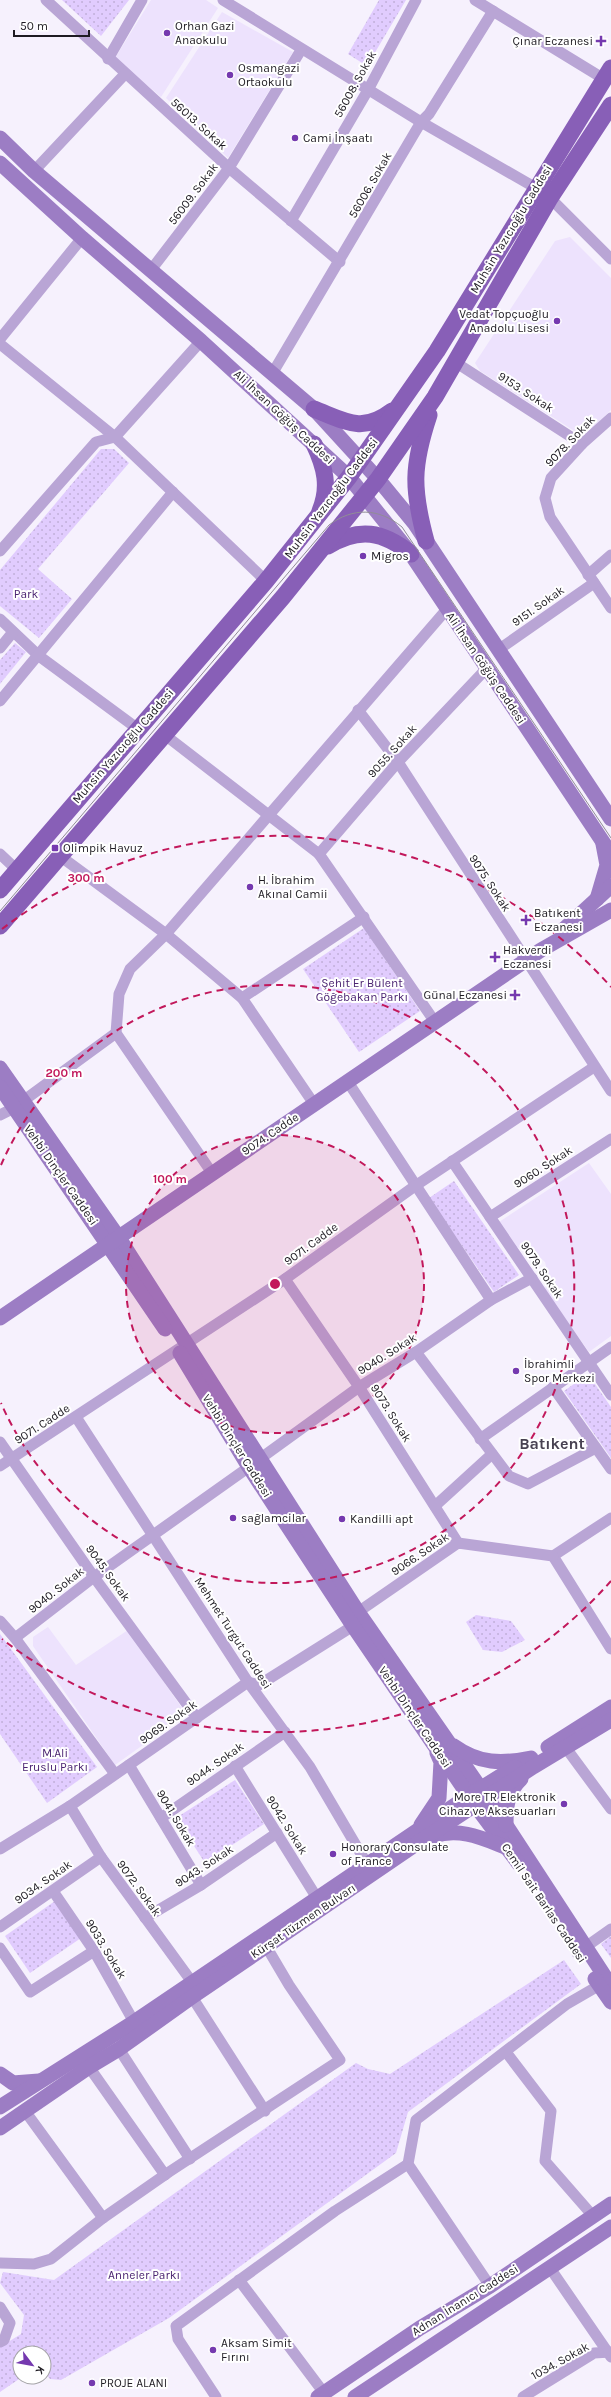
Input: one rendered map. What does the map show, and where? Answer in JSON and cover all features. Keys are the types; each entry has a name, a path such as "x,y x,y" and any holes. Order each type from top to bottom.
{"main road":[{"name":"Muhsin Yazıcıoğlu Caddesi","path":"0,890 266,581 349,477 437,351 607,73"},
{"name":"Muhsin Yazıcıoğlu Caddesi","path":"0,926 324,548 378,480 435,397 550,198 611,105"},
{"path":"426,541 415,492 416,465 435,397"},
{"path":"314,409 361,425 378,422 397,408"},
{"path":"314,444 323,462 326,481 324,500 317,518"},
{"path":"324,548 341,539 359,534 378,535 396,542 411,554"}],"street":[{"name":"56013. Sokak","path":"46,0 108,59 229,168 340,262"},
{"path":"108,59 142,0"},
{"path":"223,0 301,50 421,122 536,188"},
{"name":"56008. Sokak","path":"291,221 368,90 416,0"},
{"path":"475,0 607,73"},
{"name":"56006. Sokak","path":"272,374 340,262 421,122 429,114 493,11"},
{"name":"56009. Sokak","path":"151,270 229,168 301,50"},
{"path":"34,171 125,74"},
{"name":"Ali İhsan Göğüş Caddesi","path":"0,138 34,171 314,409 361,460 426,541 611,819"},
{"name":"Ali İhsan Göğüş Caddesi","path":"0,163 82,238 201,341 349,477 411,554 611,854"},
{"path":"550,198 611,258"},
{"path":"0,339 82,238"},
{"path":"1,548 96,442 115,437 201,341"},
{"path":"0,344 115,437 266,581"},
{"name":"9153. Sokak","path":"455,362 582,444"},
{"name":"9078. Sokak","path":"611,418 582,444 551,478 545,498 550,517 611,608"},
{"path":"0,701 39,656 173,492"},
{"name":"9151. Sokak","path":"498,650 591,579 611,555"},
{"path":"212,1174 116,1033 119,994 130,969 166,934 447,608"},
{"path":"0,619 39,656 138,729"},
{"path":"0,648 13,632"},
{"name":"9055. Sokak","path":"319,854 398,762 487,668"},
{"name":"9075. Sokak","path":"358,710 398,762 525,961 611,1091"},
{"path":"165,735 319,854 364,917 434,1022"},
{"path":"596,900 607,865 602,842"},
{"path":"0,854 17,870"},
{"path":"60,856 166,934 242,998 314,1104"},
{"path":"541,950 611,886"},
{"path":"541,950 607,913"},
{"path":"242,998 364,917"},
{"name":"9074. Cadde","path":"0,1318 541,950"},
{"path":"0,1115 19,1105 116,1033"},
{"name":"9071. Cadde","path":"0,1466 285,1279 415,1186 594,1067"},
{"path":"0,1068 19,1105"},
{"path":"348,1082 491,1300"},
{"path":"0,1087 19,1105"},
{"name":"Vehbi Dinçler Caddesi","path":"19,1105 114,1241 431,1740 478,1797"},
{"name":"9060. Sokak","path":"490,1217 611,1139"},
{"name":"9079. Sokak","path":"452,1161 611,1395"},
{"name":"9040. Sokak","path":"16,1638 94,1577 359,1387 416,1352 491,1300 532,1278"},
{"name":"9073. Sokak","path":"285,1279 359,1387 458,1542"},
{"path":"480,1439 611,1347"},
{"path":"416,1352 509,1476 528,1484 596,1448"},
{"path":"553,1387 611,1469"},
{"name":"Mehmet Turgut Caddesi","path":"76,1417 248,1682 310,1767 367,1864"},
{"name":"9045. Sokak","path":"0,1442 94,1577 197,1718"},
{"path":"435,1506 492,1454"},
{"path":"611,1518 553,1556 611,1649"},
{"name":"9066. Sokak","path":"355,1619 458,1542 553,1556"},
{"path":"248,1682 259,1686 355,1619 448,1742 478,1797"},
{"path":"0,1621 16,1638 115,1774"},
{"name":"9069. Sokak","path":"0,1849 70,1806 248,1682"},
{"name":"Kürşat Tüzmen Bulvarı","path":"0,2108 134,2022 266,1946 419,1836 532,1763 611,1707"},
{"name":"Kürşat Tüzmen Bulvarı","path":"532,1763 566,1748 611,1720"},
{"name":"9044. Sokak","path":"161,1818 285,1732"},
{"path":"419,1836 438,1798 442,1762 431,1740"},
{"path":"448,1742 467,1755 485,1760 507,1763 532,1763"},
{"path":"566,1748 611,1809"},
{"path":"506,1825 506,1804 513,1786 532,1763"},
{"name":"9041. Sokak","path":"129,1764 201,1885"},
{"name":"9042. Sokak","path":"235,1766 317,1898"},
{"name":"Cemil Sait Barlas Caddesi","path":"478,1797 506,1825 581,1950"},
{"name":"Cemil Sait Barlas Caddesi","path":"478,1797 508,1848 581,1950 607,1982 611,2002"},
{"name":"9072. Sokak","path":"70,1806 101,1857 145,1918 192,1989 265,2110"},
{"path":"419,1836 445,1832 459,1832 508,1848"},
{"name":"9043. Sokak","path":"145,1918 201,1885 277,1833"},
{"name":"Kürşat Tüzmen Bulvarı","path":"0,2128 89,2067 119,2049 192,1989 317,1898 367,1864 419,1836"},
{"name":"9034. Sokak","path":"0,1927 101,1857"},
{"name":"9033. Sokak","path":"53,1891 94,1951 134,2022"},
{"path":"581,1950 611,1929"},
{"path":"0,2263 34,2264 51,2259 103,2218 165,2175 340,2060 266,1946"},
{"path":"0,1948 30,1992 94,1951"},
{"path":"490,2286 408,2164 416,2120 567,2004 607,1982"},
{"path":"119,2049 190,2159"},
{"path":"506,2052 551,2111 545,2161 592,2216"},
{"path":"89,2067 165,2175"},
{"path":"0,2074 13,2083 42,2080"},
{"path":"25,2111 103,2218"},
{"path":"216,2397 178,2339 176,2326 335,2211 408,2164"},
{"name":"Adnan İnanıcı Caddesi","path":"321,2395 420,2328 490,2286 611,2204"},
{"name":"Adnan İnanıcı Caddesi","path":"355,2397 611,2227"},
{"path":"550,2268 610,2354"},
{"path":"239,2280 321,2395"},
{"path":"0,2307 10,2323 4,2340 0,2342"},
{"name":"1034. Sokak","path":"523,2397 594,2354 610,2354"}],"shaded area":[{"name":"Orhan Gazi Anaokulu","path":"151,0 206,0 218,8 161,97 115,58"},
{"name":"Osmangazi Ortaokulu","path":"222,12 293,52 228,158 166,98"},
{"name":"Vedat Topçuoğlu Anadolu Lisesi","path":"570,237 611,278 611,410 588,432 579,434 480,371 475,363 555,241"},
{"path":"589,1163 611,1194 611,1336 589,1352 545,1290 548,1275 545,1262 533,1251 516,1247 499,1222"},
{"path":"48,1627 76,1665 128,1630 186,1714 115,1765 33,1646 33,1637"}],"green space":[{"path":"62,0 129,0 101,36"},
{"path":"379,0 406,0 367,66 348,54"},
{"name":"Park","path":"101,449 114,449 129,463 38,569 72,599 39,638 0,606 0,570"},
{"path":"15,643 26,652 0,684 0,660"},
{"name":"Şehit Er Bülent Göğebakan Parkı","path":"364,928 420,1011 359,1052 303,969"},
{"path":"454,1181 519,1275 494,1292 429,1198"},
{"path":"588,1374 611,1407 611,1458 564,1391"},
{"path":"476,1615 511,1621 525,1640 502,1652 483,1650 466,1622"},
{"name":"M.Ali Eruslu Parkı","path":"0,1634 97,1767 47,1803 0,1734"},
{"path":"235,1780 264,1824 205,1863 176,1818"},
{"path":"55,1901 81,1938 30,1973 5,1936"},
{"path":"611,1936 611,1958 601,1944"},
{"name":"Anneler Parkı","path":"564,1960 581,1984 408,2112 396,2153 169,2318 61,2380 52,2379 52,2345 12,2345 12,2384 0,2392 0,2347 21,2334 24,2315 0,2283 3,2272 54,2280 356,2063 368,2069 390,2074"}],"tram line":[{"path":"0,911 329,525 347,515 357,513 375,513 384,516 402,527 611,838"}],"place":[{"name":"Orhan Gazi Anaokulu","path":"167,33"},
{"name":"Çınar Eczanesi","path":"601,41"},
{"name":"Osmangazi Ortaokulu","path":"230,75"},
{"name":"Cami İnşaatı","path":"295,138"},
{"name":"Vedat Topçuoğlu Anadolu Lisesi","path":"557,321"},
{"name":"Migros","path":"363,556"},
{"name":"Olimpik Havuz","path":"55,848"},
{"name":"H. İbrahim Akınal Camii","path":"250,887"},
{"name":"Batıkent Eczanesi","path":"526,920"},
{"name":"Hakverdi Eczanesi","path":"495,957"},
{"name":"Günal Eczanesi","path":"515,995"},
{"name":"İbrahimli Spor Merkezi","path":"516,1371"},
{"name":"sağlamcilar","path":"233,1518"},
{"name":"Kandilli apt","path":"342,1519"},
{"name":"More TR Elektronik Cihaz ve Aksesuarları","path":"564,1804"},
{"name":"Honorary Consulate of France","path":"333,1854"},
{"name":"Aksam Simit Fırını","path":"213,2350"},
{"name":"PROJE ALANI","path":"92,2383"}],"district":[{"name":"Batıkent","path":"552,1443"}]}
